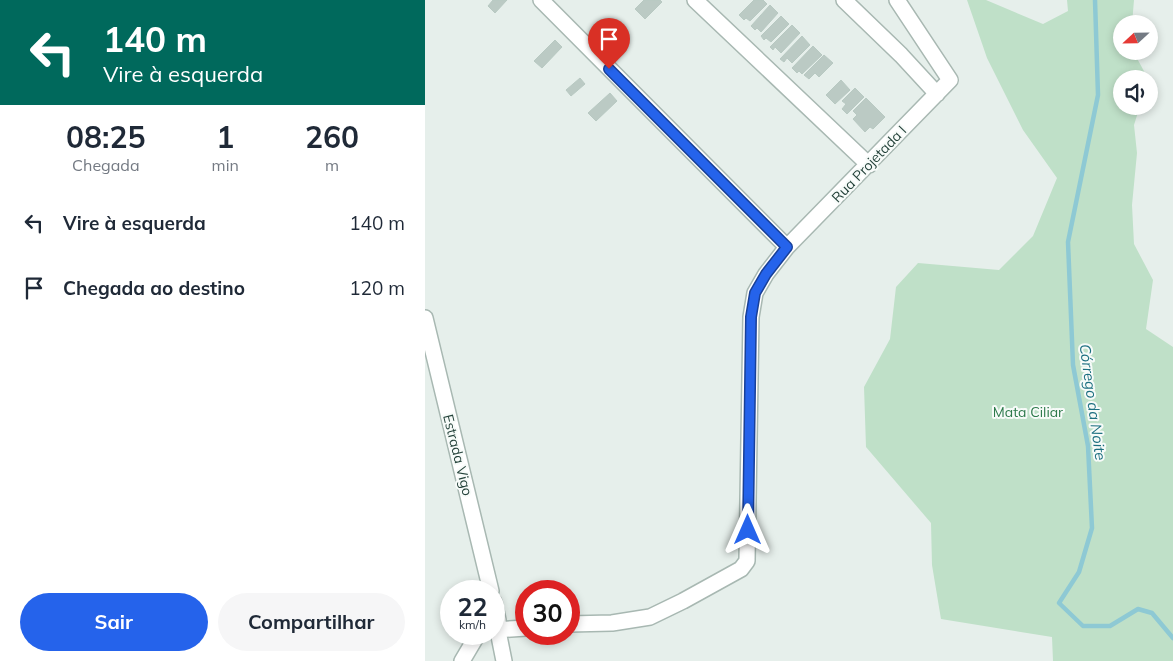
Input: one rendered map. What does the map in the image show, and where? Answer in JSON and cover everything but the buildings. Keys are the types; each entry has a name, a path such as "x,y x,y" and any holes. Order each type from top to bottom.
{"street":[{"path":"541,0 787,247"},
{"path":"695,0 869,164"},
{"path":"844,0 937,94"},
{"path":"897,0 921,36 901,56"},
{"name":"Rua Projetada I","path":"580,624 613,623 650,617 683,601 741,568 747,561 751,317 755,293 766,274 787,247 950,80 921,36"},
{"name":"Estrada Vigo","path":"425,318 488,580"},
{"path":"462,661 471,645"},
{"path":"500,645 504,661"}],"green space":[{"name":"Mata Ciliar","path":"967,0 986,0 1043,24 1068,11 1067,0 1134,0 1133,15 1113,15 1113,60 1138,60 1143,70 1113,70 1113,115 1137,115 1134,125 1137,153 1132,205 1134,244 1153,280 1146,329 1173,347 1173,661 1053,661 1052,637 941,619 932,565 931,523 866,447 864,387 890,339 896,287 918,263 999,270 1033,236 1057,178 1023,130 987,58"}],"waterway":[{"name":"Córrego da Noite","path":"1095,0 1098,95 1068,242 1073,365 1088,446 1092,528 1079,572 1059,603 1083,626 1110,626 1138,609 1152,613 1173,638"}],"route":[{"path":"609,69 787,247 766,274 755,293 751,317 748,530"}]}
